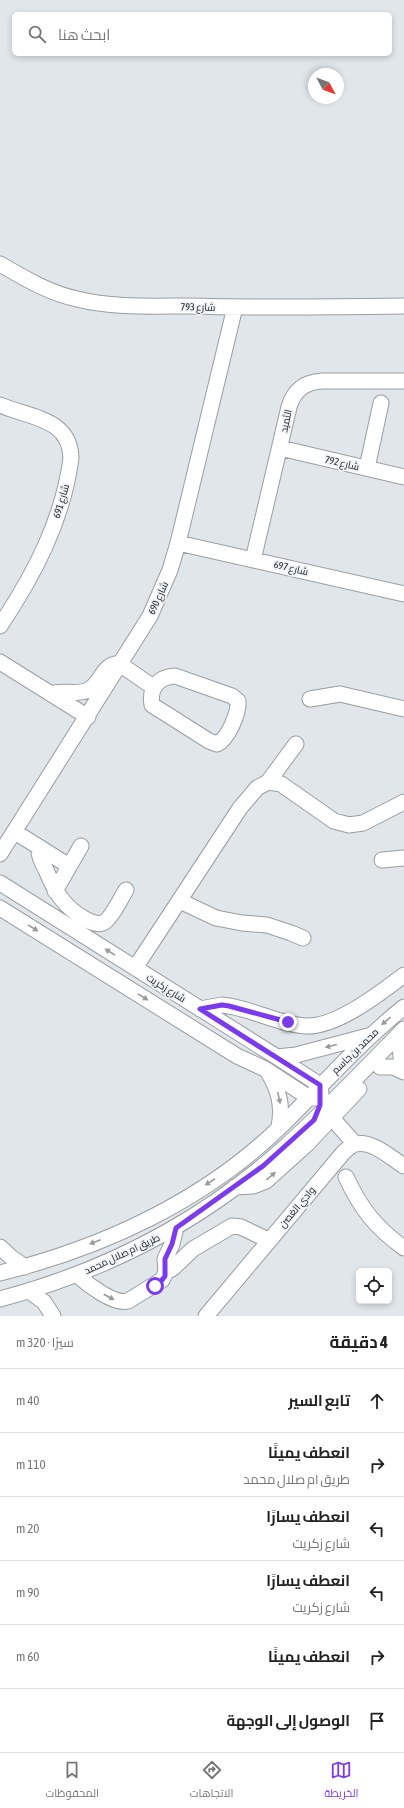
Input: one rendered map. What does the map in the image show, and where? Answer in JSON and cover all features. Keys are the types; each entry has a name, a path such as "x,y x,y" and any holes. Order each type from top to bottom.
{"street":[{"name":"شارع 793","path":"0,264 50,290 75,299 95,303 116,305 235,307 404,306"},
{"name":"شارع 690","path":"0,854 88,717 150,616 160,596 178,543 235,307"},
{"name":"الثميد","path":"253,560 292,399 297,391 304,385 313,381 322,380 404,382"},
{"path":"367,468 381,403"},
{"name":"شارع 691","path":"0,405 45,420 58,427 63,432 69,444 71,458 61,505 47,543 29,580 0,626"},
{"name":"شارع 792","path":"280,448 404,477"},
{"name":"شارع 697","path":"178,543 404,594"},
{"path":"0,662 88,717"},
{"path":"51,694 58,691 76,693 88,690 95,685 110,665 115,664 120,665 153,687"},
{"path":"166,676 175,676 232,696 238,701 238,708 225,738 217,744 209,741 158,710 152,704 150,697 153,687 166,676"},
{"path":"310,699 340,694 404,709"},
{"path":"135,968 240,808 257,788 268,782 296,744"},
{"path":"268,782 281,784 334,821 349,825 363,823 404,802"},
{"path":"15,832 69,866"},
{"path":"55,891 81,846"},
{"path":"39,847 39,854 55,891 64,904 90,922 98,924 108,919 126,890"},
{"path":"382,860 404,858"},
{"name":"شارع زكريت","path":"0,883 277,1057 316,1094"},
{"path":"180,901 216,918 236,922 268,925 302,938"},
{"name":"شارع زكريت","path":"0,908 237,1056 316,1094"},
{"path":"200,1009 222,1005 299,1025 319,1025 353,1010 404,975"},
{"name":"محمد بن جاسم","path":"316,1094 369,1036 404,1007"},
{"name":"محمد بن جاسم","path":"341,1094 404,1029"},
{"path":"277,1057 289,1056 369,1036"},
{"path":"402,1043 401,1057 404,1063"},
{"path":"235,1187 253,1186 266,1181 332,1118 402,1043"},
{"path":"380,1067 393,1067 404,1072"},
{"path":"267,1071 279,1095 281,1110 279,1127"},
{"path":"314,1120 319,1111 316,1094 341,1094"},
{"name":"طريق ام صلال محمد","path":"0,1273 25,1267 93,1243 132,1227 158,1214 231,1168 316,1094"},
{"name":"طريق ام صلال محمد","path":"0,1299 53,1284 77,1275 125,1255 176,1228 235,1187 285,1147 341,1094"},
{"path":"332,1118 355,1144 368,1144 404,1166"},
{"name":"وادي الغصن","path":"206,1316 268,1240 343,1153 355,1144"},
{"path":"346,1177 356,1198 370,1218 386,1236 404,1248"},
{"path":"77,1275 95,1289 119,1302 125,1302 159,1283 166,1272 173,1268 193,1249 232,1226 241,1227 268,1240"},
{"path":"166,1272 165,1259 172,1244 176,1228"},
{"path":"0,1247 25,1267"},
{"path":"51,1312 49,1295 53,1284"},
{"path":"29,1291 40,1298 51,1312"}],"route":[{"path":"155,1286 165,1276 166,1272 164,1263 174,1239 176,1228 263,1166 285,1147 314,1120 319,1111 321,1099 320,1085 200,1009 222,1005 229,1006 288,1022"}]}
